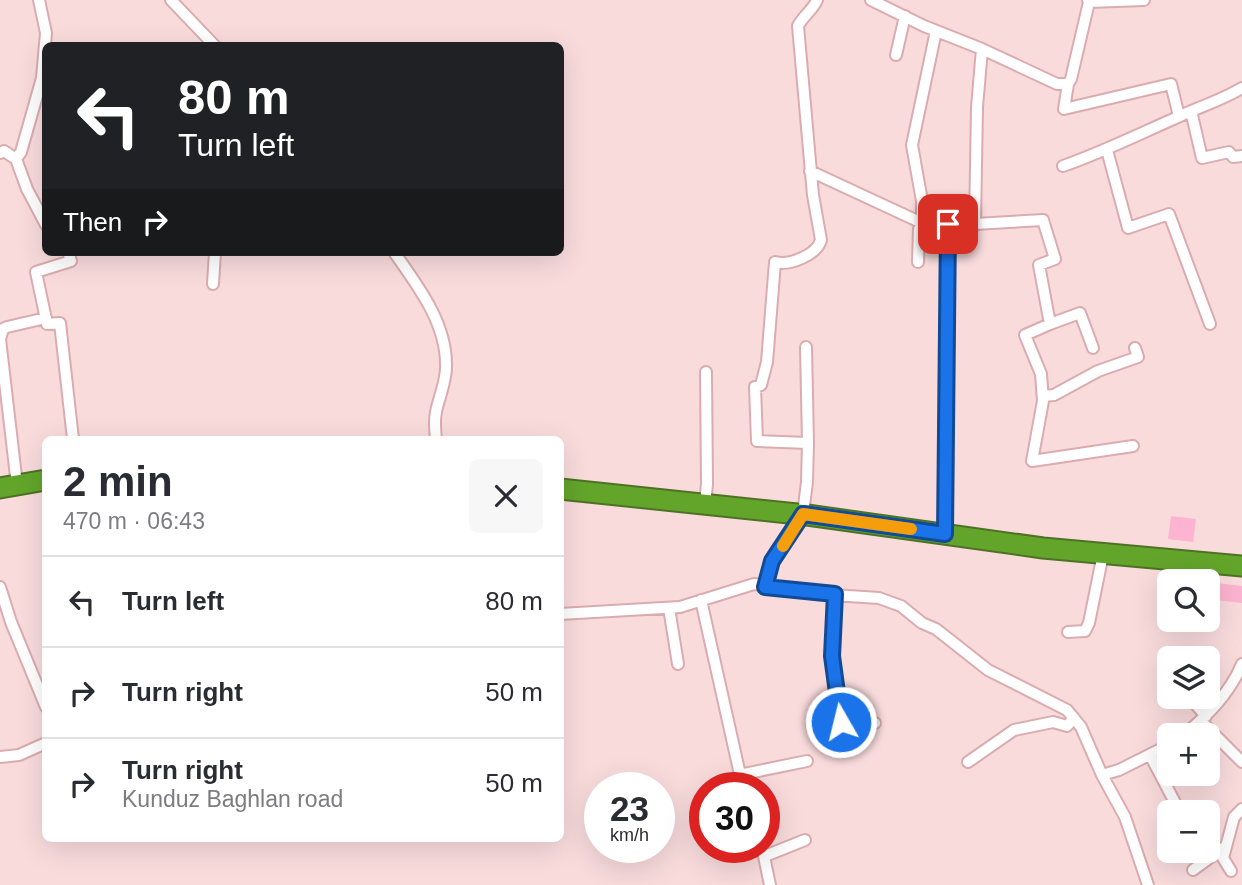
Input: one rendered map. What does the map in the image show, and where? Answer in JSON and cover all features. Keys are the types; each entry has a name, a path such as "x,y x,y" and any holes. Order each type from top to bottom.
{"highway":[{"path":"9,486 42,481"},
{"path":"564,489 803,514 1103,554 1242,566"}],"street":[{"path":"39,0 46,33 45,42"},
{"path":"171,0 211,42"},
{"path":"808,443 757,441 755,387 761,385 764,380 775,262 783,264 812,253 821,240 810,171 798,26 817,0"},
{"path":"871,0 1057,84 1068,84"},
{"path":"1144,0 1088,1 1064,109 1171,84 1179,116"},
{"path":"896,55 905,16"},
{"path":"918,262 922,201 912,145 936,31"},
{"path":"975,224 977,107 982,49"},
{"path":"16,159 21,152 42,78"},
{"path":"1063,166 1107,150 1242,88"},
{"path":"1191,111 1202,158 1229,152 1233,157 1242,156"},
{"path":"1107,150 1128,228 1169,214 1210,324"},
{"path":"0,153 4,151 16,159 27,189 42,217"},
{"path":"810,171 922,223 975,224 1043,220 1055,259 1039,265 1050,324"},
{"path":"945,534 948,224"},
{"path":"69,256 71,261 36,272 47,324 60,323 73,436"},
{"path":"213,284 215,256"},
{"path":"397,256 428,302 443,346 446,363 436,414 436,436"},
{"path":"1093,348 1080,313 1025,335 1041,374 1043,396 1032,461 1133,446"},
{"path":"9,486 0,339 3,329 7,327 46,318"},
{"path":"765,587 772,561 803,514 808,443 806,347"},
{"path":"1043,396 1054,395 1098,371 1138,357 1135,348"},
{"path":"705,504 706,372"},
{"path":"1068,632 1085,631 1089,623 1103,554"},
{"path":"564,614 669,608 694,604 754,584 879,598 901,606 922,623 936,629 988,670 1067,710 1081,727 1102,775 1125,817 1148,885"},
{"path":"0,587 10,622 42,698"},
{"path":"835,594 832,656 841,722 875,723"},
{"path":"701,600 738,772"},
{"path":"669,608 678,664"},
{"path":"1197,723 1230,689 1242,664"},
{"path":"1197,709 1242,762"},
{"path":"968,762 1014,730 1053,722 1067,726 1073,718"},
{"path":"0,757 19,755 42,745"},
{"path":"1102,775 1157,751"},
{"path":"1150,755 1174,800"},
{"path":"754,772 807,761"},
{"path":"1231,871 1223,858 1234,817 1242,809"},
{"path":"780,847 805,840"},
{"path":"1193,870 1226,846"},
{"path":"765,863 770,885"}],"building":[{"path":"1171,516 1196,519 1193,542 1168,539"},
{"path":"1220,583 1242,586 1242,603 1220,600"}],"slow traffic":[{"path":"783,546 803,514 911,529"}],"route":[{"path":"841,722 832,656 835,594 765,587 772,561 803,514 945,534 948,224"}]}
